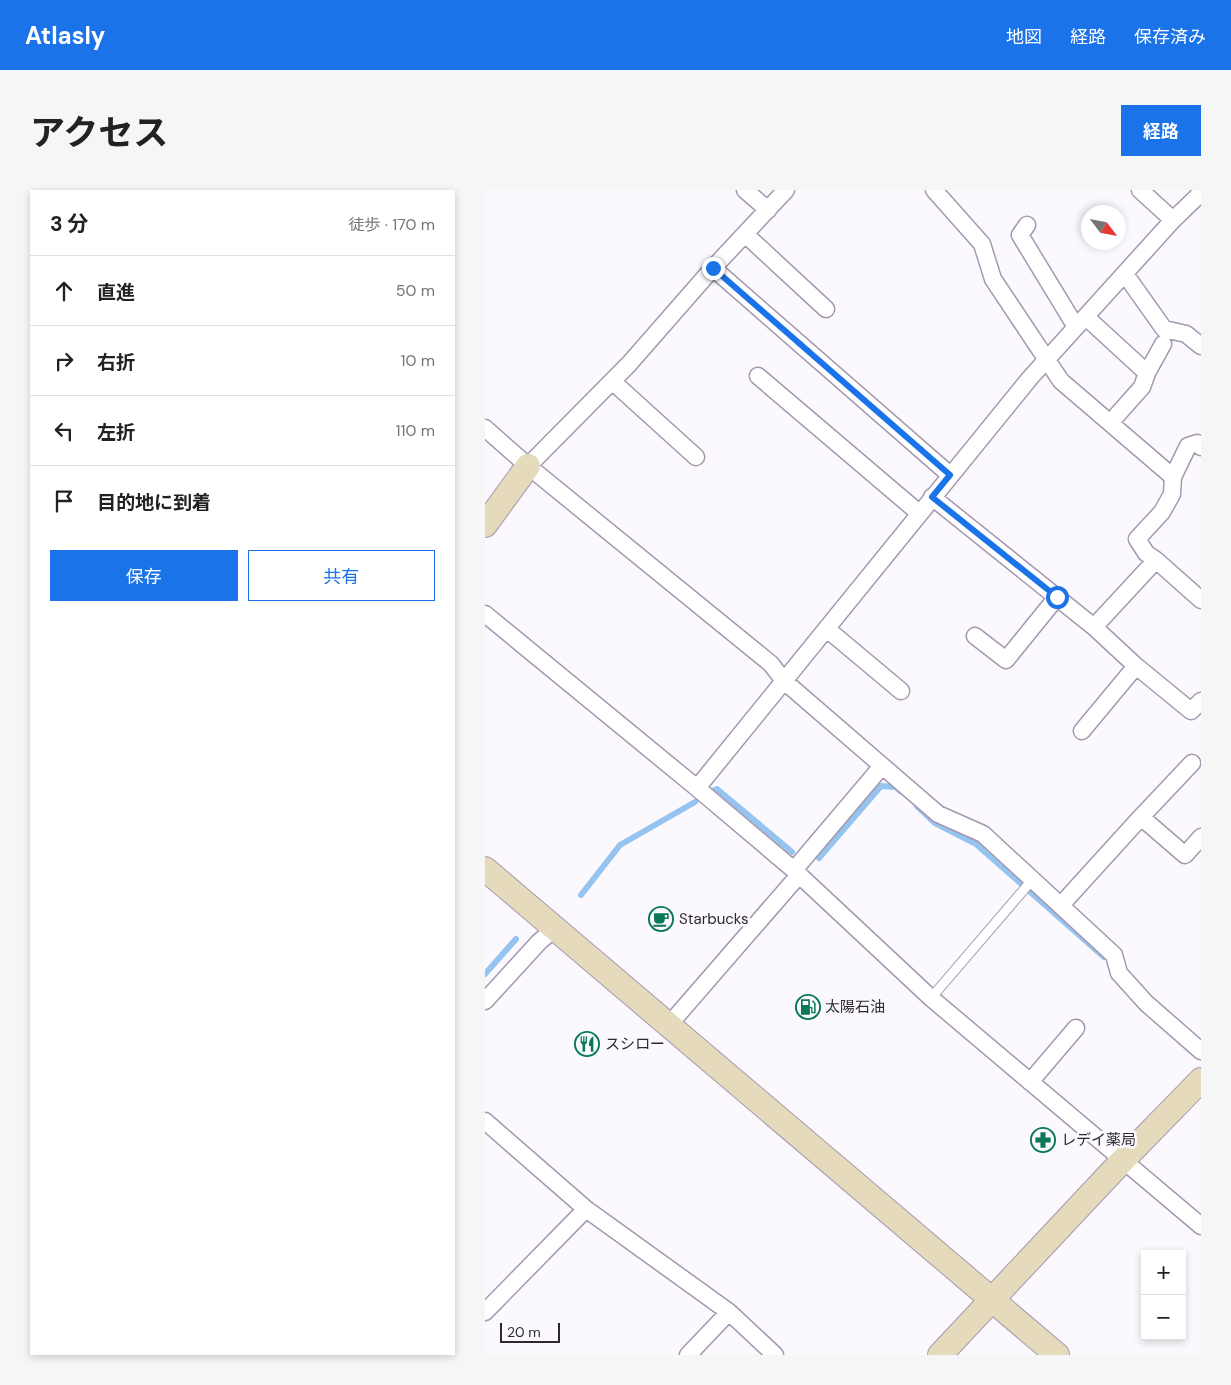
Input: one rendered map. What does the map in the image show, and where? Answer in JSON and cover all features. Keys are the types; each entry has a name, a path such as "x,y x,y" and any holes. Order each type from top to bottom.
{"street":[{"path":"745,190 768,210"},
{"path":"485,526 528,466 612,382 713,268 786,190"},
{"path":"934,190 982,244 993,279 1061,381 1173,477"},
{"path":"1140,190 1173,220"},
{"path":"697,788 1030,378 1173,220 1201,193"},
{"path":"1027,225 1020,235 1081,322 1147,373"},
{"path":"745,234 826,309"},
{"path":"713,268 950,475"},
{"path":"1125,274 1164,329 1186,334 1201,346"},
{"path":"1110,423 1142,387 1147,373 1163,344"},
{"path":"759,376 919,513"},
{"path":"612,382 696,456"},
{"path":"485,428 528,466 771,664 784,681 938,814 983,834 1031,881 1061,905 1114,955 1119,974 1146,1003 1201,1050"},
{"path":"1201,447 1197,443 1188,446 1173,477 1171,494 1162,512 1137,539 1146,553 1201,600"},
{"path":"932,497 1094,627 1136,666 1191,711 1201,701"},
{"path":"1094,627 1156,560"},
{"path":"975,636 1006,660 1057,597"},
{"path":"485,614 797,872 931,998 1201,1226"},
{"path":"827,629 901,691"},
{"path":"1082,731 1136,666"},
{"path":"1061,905 1192,763"},
{"path":"668,1026 797,872 882,766"},
{"path":"1141,817 1185,855 1201,837"},
{"path":"485,870 1057,1355"},
{"path":"485,1001 539,942 554,929"},
{"path":"1030,1082 1076,1028"},
{"path":"940,1355 1123,1160 1201,1080"},
{"path":"485,1121 587,1209 729,1312 775,1355"},
{"path":"485,1312 587,1209"},
{"path":"688,1355 729,1312"}],"lane":[{"path":"931,998 1031,881"}],"waterway":[{"path":"819,858 881,786 896,787 900,791"},
{"path":"712,791 717,789 792,852"},
{"path":"581,895 620,845 695,802"},
{"path":"917,806 935,823 976,844 1104,957"},
{"path":"485,974 516,939"}],"place":[{"name":"Starbucks","path":"661,919"},
{"name":"太陽石油","path":"808,1007"},
{"name":"スシロー","path":"587,1044"},
{"name":"レデイ薬局","path":"1043,1140"}],"route":[{"path":"713,268 950,475 932,497 1057,597"}]}
